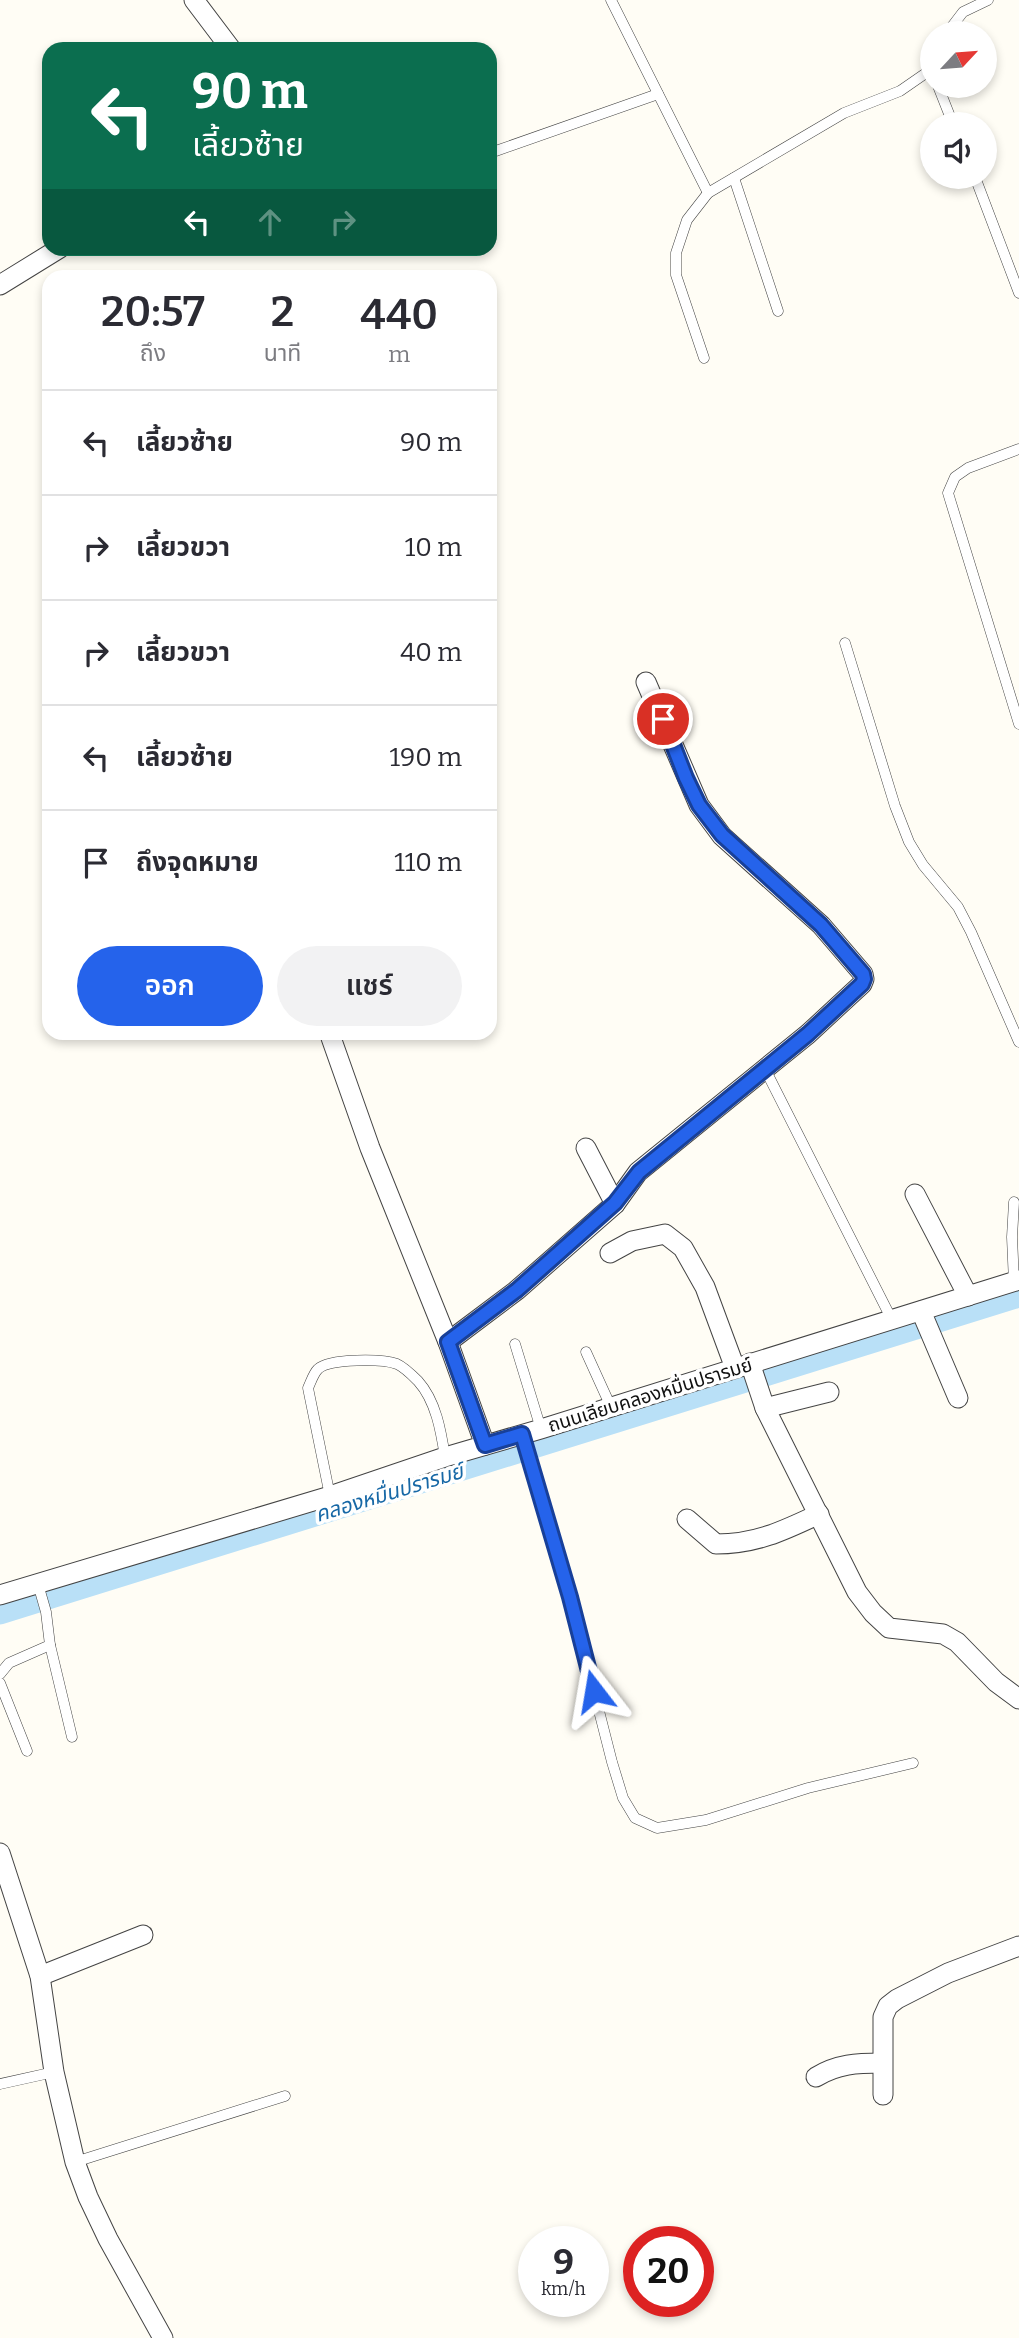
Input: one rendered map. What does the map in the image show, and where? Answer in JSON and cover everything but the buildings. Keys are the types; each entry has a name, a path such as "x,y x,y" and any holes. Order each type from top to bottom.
{"street":[{"path":"194,0 226,42"},
{"path":"0,285 47,256"},
{"path":"448,1342 517,1290 615,1203 639,1172 808,1034 862,984 864,979 863,974 821,925 722,835 699,805 646,682"},
{"path":"333,1040 370,1148 448,1342 485,1445"},
{"path":"586,1148 615,1203"},
{"path":"915,1194 968,1296"},
{"path":"610,1253 632,1241 665,1234 683,1248 857,1592 889,1628 943,1634 957,1642 996,1682 1019,1699"},
{"name":"ถนนเลียบคลองหมื่นปรารมย์","path":"0,1595 39,1590 485,1445 530,1444 611,1407 746,1369 892,1320 927,1324 968,1296 1017,1281"},
{"path":"927,1324 958,1398"},
{"path":"763,1403 829,1392"},
{"path":"687,1519 716,1544 737,1544 757,1540 819,1514"},
{"path":"0,1853 6,1887 40,1976 54,2072 75,2162 108,2238 163,2338"},
{"path":"40,1976 143,1935"},
{"path":"883,2095 883,2017 888,2006 897,1998 948,1973 1019,1947"},
{"path":"816,2077 830,2068 855,2063 882,2063"}],"lane":[{"path":"611,0 708,193"},
{"path":"956,21 963,12 988,0"},
{"path":"704,358 676,275 676,253 687,220 708,193 734,177 845,113 900,91 920,77"},
{"path":"497,151 658,94"},
{"path":"734,177 778,311"},
{"path":"980,189 1019,293"},
{"path":"1019,449 968,468 954,477 948,493 1019,724"},
{"path":"845,643 895,806 909,842 923,865 958,907 1019,1042"},
{"path":"765,1069 892,1320"},
{"path":"1014,1202 1012,1237 1017,1281"},
{"path":"515,1343 530,1444 612,1762 623,1798 635,1818 657,1828 706,1820 808,1788 913,1763"},
{"path":"586,1352 611,1407"},
{"path":"330,1496 309,1388 313,1376 323,1366 377,1361 400,1365 420,1383 431,1402 440,1427 445,1457"},
{"path":"39,1590 72,1737"},
{"path":"0,1674 9,1663 50,1645"},
{"path":"0,1683 27,1751"},
{"path":"0,2084 54,2072"},
{"path":"75,2162 285,2096"}],"waterway":[{"name":"คลองหมื่นปรารมย์","path":"0,1614 1019,1297"}],"route":[{"path":"594,1691 570,1597 522,1434 485,1445 448,1342 517,1290 615,1203 639,1172 808,1034 862,984 864,979 863,974 821,925 722,835 699,805 663,719"}]}
